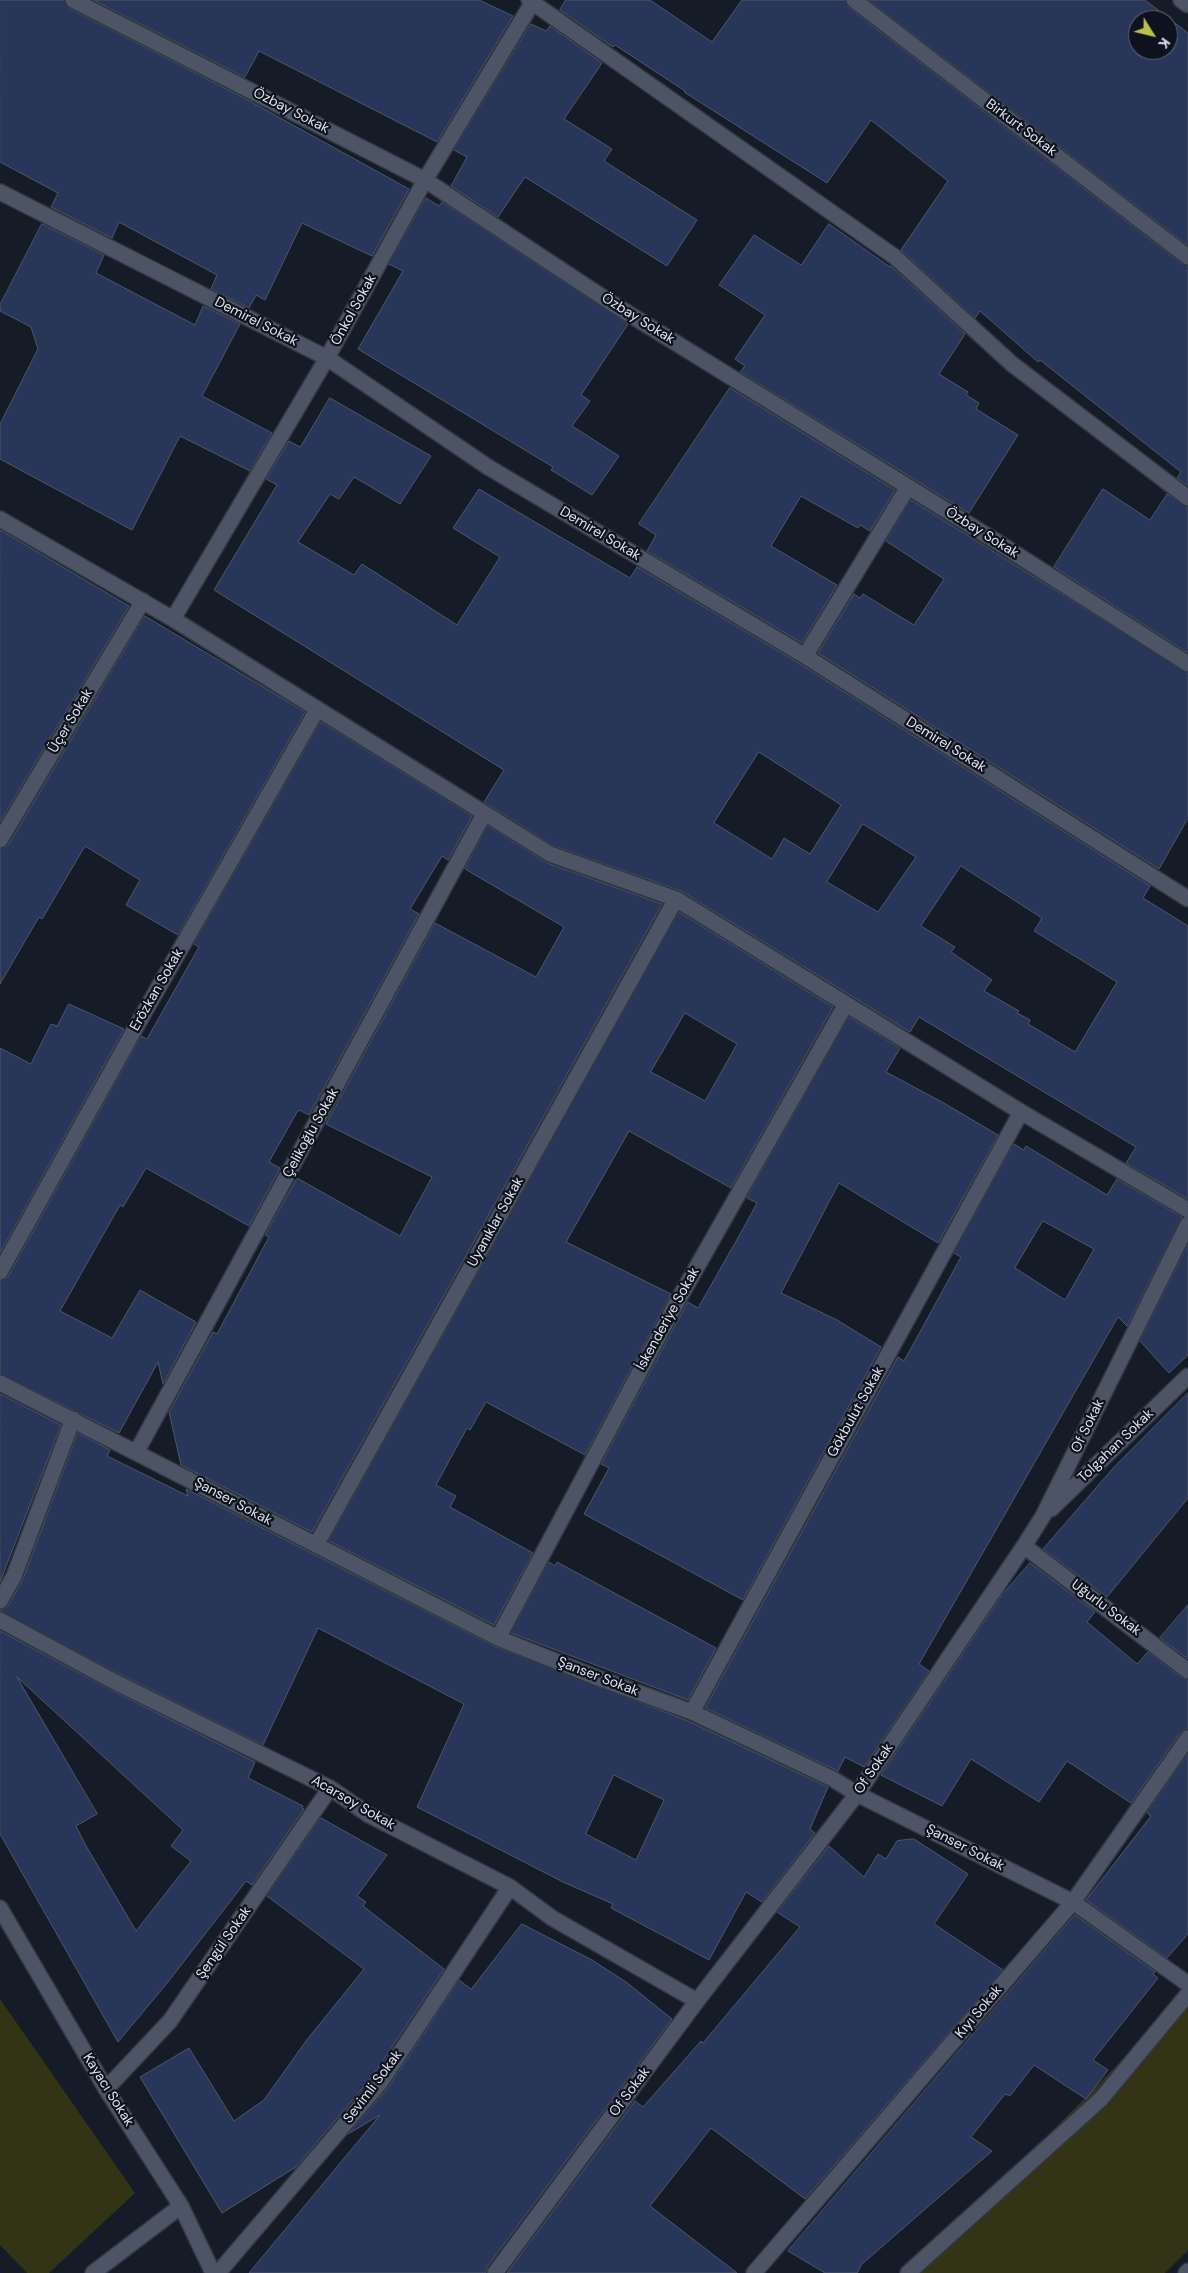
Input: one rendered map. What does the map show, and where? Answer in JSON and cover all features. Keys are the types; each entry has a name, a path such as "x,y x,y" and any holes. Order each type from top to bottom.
{"street":[{"name":"Özbay Sokak","path":"73,0 425,180 613,304 1188,664"},
{"name":"Birkurt Sokak","path":"854,0 1188,256"},
{"path":"1181,0 1188,6"},
{"name":"Önkol Sokak","path":"173,619 327,358 425,180 532,1"},
{"path":"532,1 804,195 895,257 1012,364 1188,498"},
{"name":"Demirel Sokak","path":"0,192 327,358 488,467 805,656 1188,899"},
{"path":"805,656 908,487"},
{"path":"0,519 173,619 550,854 676,899 1021,1112 1188,1210"},
{"name":"Üçer Sokak","path":"0,840 143,601"},
{"name":"Erözkan Sokak","path":"0,1272 131,1035 317,710"},
{"name":"Çelikoğlu Sokak","path":"137,1451 484,814"},
{"name":"Uyanıklar Sokak","path":"316,1545 676,899"},
{"name":"İskenderiye Sokak","path":"498,1638 677,1302 846,1004"},
{"name":"Gökbulut Sokak","path":"692,1712 1021,1112"},
{"name":"Of Sokak","path":"495,2273 696,2001 858,1794 1024,1546 1043,1516 1188,1224"},
{"name":"Tolgahan Sokak","path":"1043,1516 1188,1376"},
{"name":"Şanser Sokak","path":"0,1383 137,1451 498,1638 598,1678 692,1712 834,1779 858,1794 1073,1902 1188,1984"},
{"path":"0,1601 14,1576 73,1419"},
{"name":"Uğurlu Sokak","path":"1024,1546 1188,1671"},
{"name":"Acarsoy Sokak","path":"0,1620 115,1682 330,1788 369,1815 510,1887 552,1918 696,2001"},
{"name":"Kıyı Sokak","path":"754,2273 1073,1902 1188,1738"},
{"name":"Şengül Sokak","path":"106,2088 170,2021 330,1788"},
{"name":"Sevimli Sokak","path":"218,2273 380,2082 510,1887"},
{"name":"Kayacı Sokak","path":"0,1908 106,2088 181,2206 213,2273"},
{"path":"908,2273 1101,2099 1188,1994"},
{"path":"93,2273 181,2206"}],"green space":[{"path":"1188,1993 1188,2250 1165,2273 909,2273 945,2240"},
{"path":"0,1999 135,2193 49,2273 27,2273 0,2245"}],"building":[{"path":"0,0 64,0 69,8 244,98 409,189 372,256 302,223 265,300 256,295 249,308 211,289 217,275 119,222 112,238 51,207 58,193 0,162"},
{"path":"94,0 479,0 513,16 437,142 259,51 245,77"},
{"path":"566,0 650,0 712,42 742,0 845,0 848,7 1182,264 1188,266 1188,486 1177,478 1181,472 1040,360 1038,362 980,311 975,318 901,250 948,181 871,120 827,183 684,92 615,45 613,47 560,10"},
{"path":"869,0 1145,0 1158,10 1128,10 1128,60 1178,60 1178,25 1188,33 1188,245"},
{"path":"531,24 546,31 550,26 602,63 564,119 612,149 604,161 697,220 667,266 525,177 498,217 451,186 467,157 454,150"},
{"path":"426,198 439,206 442,202 628,324 581,395 590,401 572,426 619,456 592,495 551,470 553,467 358,349 403,271 389,264"},
{"path":"42,224 104,255 96,273 195,325 203,306 240,324 202,396 272,433 250,471 180,436 132,530 0,459 0,424 38,349 31,327 0,311 0,305"},
{"path":"829,224 891,266 965,334 939,374 968,392 966,395 979,403 976,409 1018,435 969,513 740,372 745,366 735,359 765,315 719,285 754,235 801,265"},
{"path":"730,388 895,490 870,531 860,525 858,528 801,496 771,546 837,585 802,643 647,551 656,535 639,524"},
{"path":"330,398 431,456 400,504 354,477 339,499 330,494 298,542 354,575 362,564 457,625 500,557 453,528 479,489 630,578 637,567 800,664 1150,886 1143,898 1188,926 1188,1199 1126,1163 1136,1147 919,1017 910,1032 681,891 554,846 484,802 504,770 214,590 277,485 266,479 289,441 300,447","holes":["759,752 841,805 810,854 784,838 772,859 714,823","863,824 916,857 878,912 827,882","961,866 1042,918 1034,931 1117,982 1075,1052 1028,1024 1030,1020 1017,1013 1019,1011 984,991 992,980 951,952 955,947 921,926"]},
{"path":"1103,489 1150,520 1167,494 1188,507 1188,653 1054,567"},
{"path":"911,500 1188,673 1188,818 1159,869 818,653 854,594 860,598 863,594 914,625 944,579 886,541"},
{"path":"0,530 129,606 0,822"},
{"path":"145,616 305,712 178,935 126,905 140,880 85,846 42,919 39,917 0,984 0,849 8,845"},
{"path":"321,722 472,816 448,860 442,856 410,909 419,914 309,1115 299,1110 297,1112 269,1162 280,1168 249,1226 146,1168 123,1207 120,1205 60,1311 112,1338 140,1290 196,1322 163,1384 158,1362 119,1433 0,1374 0,1281 8,1277 141,1036 147,1039 199,947 194,944"},
{"path":"488,826 547,863 662,904 312,1532 181,1465 169,1412 213,1332 217,1334 269,1237 265,1235 297,1178 400,1236 432,1177 326,1124 435,923 536,977 564,927 465,869"},
{"path":"679,912 833,1007 731,1188 629,1131 566,1242 671,1294 585,1455 486,1402 470,1430 467,1428 436,1485 456,1496 450,1507 533,1553 494,1625 329,1541","holes":["685,1013 737,1044 705,1101 651,1072"]},
{"path":"69,1004 124,1029 0,1253 0,1048 31,1064 51,1024 57,1026"},
{"path":"849,1017 900,1048 886,1072 998,1135 938,1243 839,1183 781,1293 837,1320 881,1347 743,1600 584,1514 609,1468 601,1464 688,1302 698,1308 743,1229 757,1203 747,1198"},
{"path":"1014,1144 1024,1150 1026,1146 1107,1195 1117,1179 1182,1217 1127,1326 1118,1317 919,1664 929,1671 864,1767 845,1757 838,1771 705,1708 898,1357 904,1361 943,1290 961,1257 954,1253","holes":["1043,1221 1094,1249 1065,1300 1015,1268"]},
{"path":"1188,1245 1188,1355 1169,1373 1140,1341"},
{"path":"1188,1393 1188,1498 1107,1597 1043,1549 1115,1466"},
{"path":"0,1394 61,1425 0,1582"},
{"path":"78,1433 110,1450 107,1456 188,1496 186,1489 494,1646 688,1721 828,1787 810,1829 815,1833 762,1902 746,1892 709,1960 611,1908 613,1904 563,1882 417,1807 464,1704 318,1628 263,1745 119,1674 0,1611 8,1606 23,1579","holes":["614,1775 664,1800 636,1860 586,1834"]},
{"path":"549,1562 555,1566 557,1562 716,1648 688,1700 511,1633"},
{"path":"1030,1563 1095,1612 1087,1622 1137,1664 1148,1652 1182,1678 1188,1680 1188,1729 1180,1733 1131,1803 1067,1761 1039,1802 971,1759 942,1806 881,1775 1002,1595"},
{"path":"1188,1605 1188,1659 1160,1638"},
{"path":"0,1631 111,1690 255,1762 248,1778 303,1806 302,1808 304,1809 252,1885 246,1881 168,1982 118,2042 0,1834","holes":["17,1677 183,1830 171,1846 191,1861 136,1931 76,1826 97,1814"]},
{"path":"1188,1754 1188,1934 1167,1958 1086,1900 1151,1816 1147,1813"},
{"path":"321,1818 387,1855 357,1896 366,1902 363,1906 444,1969 372,2077 296,2167 222,2213 140,2077 189,2048 234,2121 264,2100 306,2041 364,1969 267,1896"},
{"path":"914,1839 968,1874 934,1924 1003,1970 805,2199 711,2128 650,2206 737,2273 507,2273 635,2101 643,2107 701,2041 703,2043 800,1927 777,1912 829,1846 864,1877 878,1854 886,1859 897,1841"},
{"path":"1075,1915 1155,1972 1153,1974 1158,1978 1093,2060 1108,2070 1086,2099 1034,2065 1010,2096 1005,2094 971,2137 992,2151 862,2264 857,2273 825,2273 788,2251"},
{"path":"522,1924 592,1960 626,1982 672,2019 487,2267 486,2273 249,2273 380,2115 348,2134 388,2088 459,1980 471,1989"}]}
